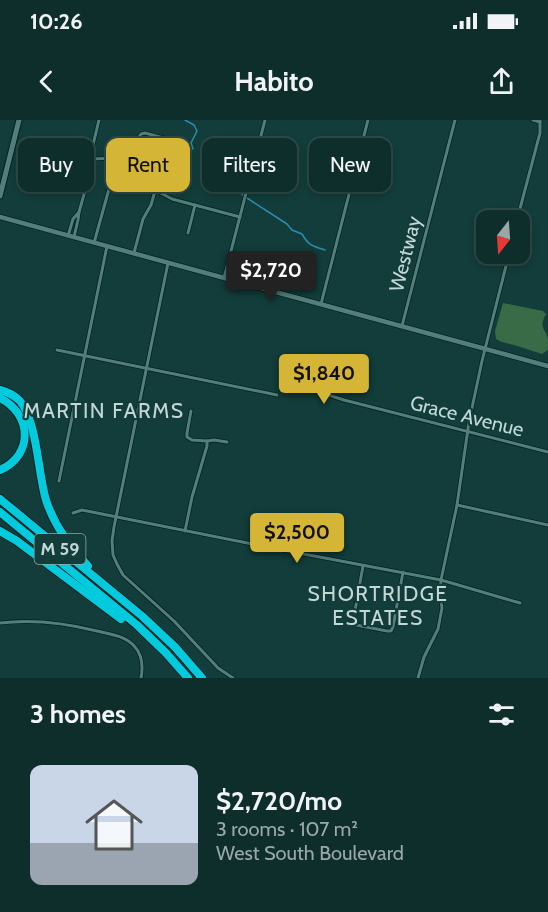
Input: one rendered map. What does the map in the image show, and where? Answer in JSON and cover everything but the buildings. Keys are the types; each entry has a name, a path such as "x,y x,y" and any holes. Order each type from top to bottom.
{"highway":[{"path":"0,390 14,396 27,412 32,426 44,492 50,510 67,541 120,598"},
{"path":"0,398 18,412 25,431 24,443 18,457 0,470"},
{"name":"M 59","path":"0,499 120,598 165,638 202,678"},
{"name":"M 59","path":"0,512 137,625 162,648 186,678"},
{"path":"0,531 17,541 120,618 148,641 186,678"}],"main road":[{"path":"0,196 19,120"}],"street":[{"path":"94,139 99,120"},
{"path":"224,278 265,120"},
{"path":"321,304 368,120"},
{"name":"Westway","path":"402,326 455,120"},
{"path":"520,210 540,133 540,121 533,120"},
{"path":"139,138 145,133 162,138"},
{"path":"71,237 73,219 78,212 84,192"},
{"path":"94,243 108,192"},
{"path":"134,253 143,219 155,192"},
{"path":"157,192 240,217"},
{"path":"188,233 195,205"},
{"path":"0,217 548,366"},
{"path":"59,481 107,246"},
{"path":"168,263 112,537 112,550 121,572 131,583 174,621 218,668 233,678"},
{"path":"420,678 424,657 438,629 442,608 441,579 468,431 485,348 506,264"},
{"path":"57,350 277,395"},
{"name":"Grace Avenue","path":"310,390 548,452"},
{"path":"191,411 188,437 192,440 227,442"},
{"path":"185,531 207,441"},
{"path":"456,505 548,525"},
{"path":"73,513 82,510 441,579 520,603"},
{"path":"363,565 353,621 356,625 391,631 403,573"},
{"path":"0,623 47,622 119,636 136,647 141,657 141,678"}],"green space":[{"path":"503,303 543,311 546,314 543,326 548,339 548,350 542,354 496,339 495,331"}],"waterway":[{"path":"185,120 194,125 197,131 191,143 193,149"},
{"path":"240,192 243,195"},
{"path":"247,198 287,224 292,230 302,234 311,245 325,250"}],"district":[{"name":"MARTIN FARMS","path":"104,411"},
{"name":"SHORTRIDGE ESTATES","path":"378,606"}]}
